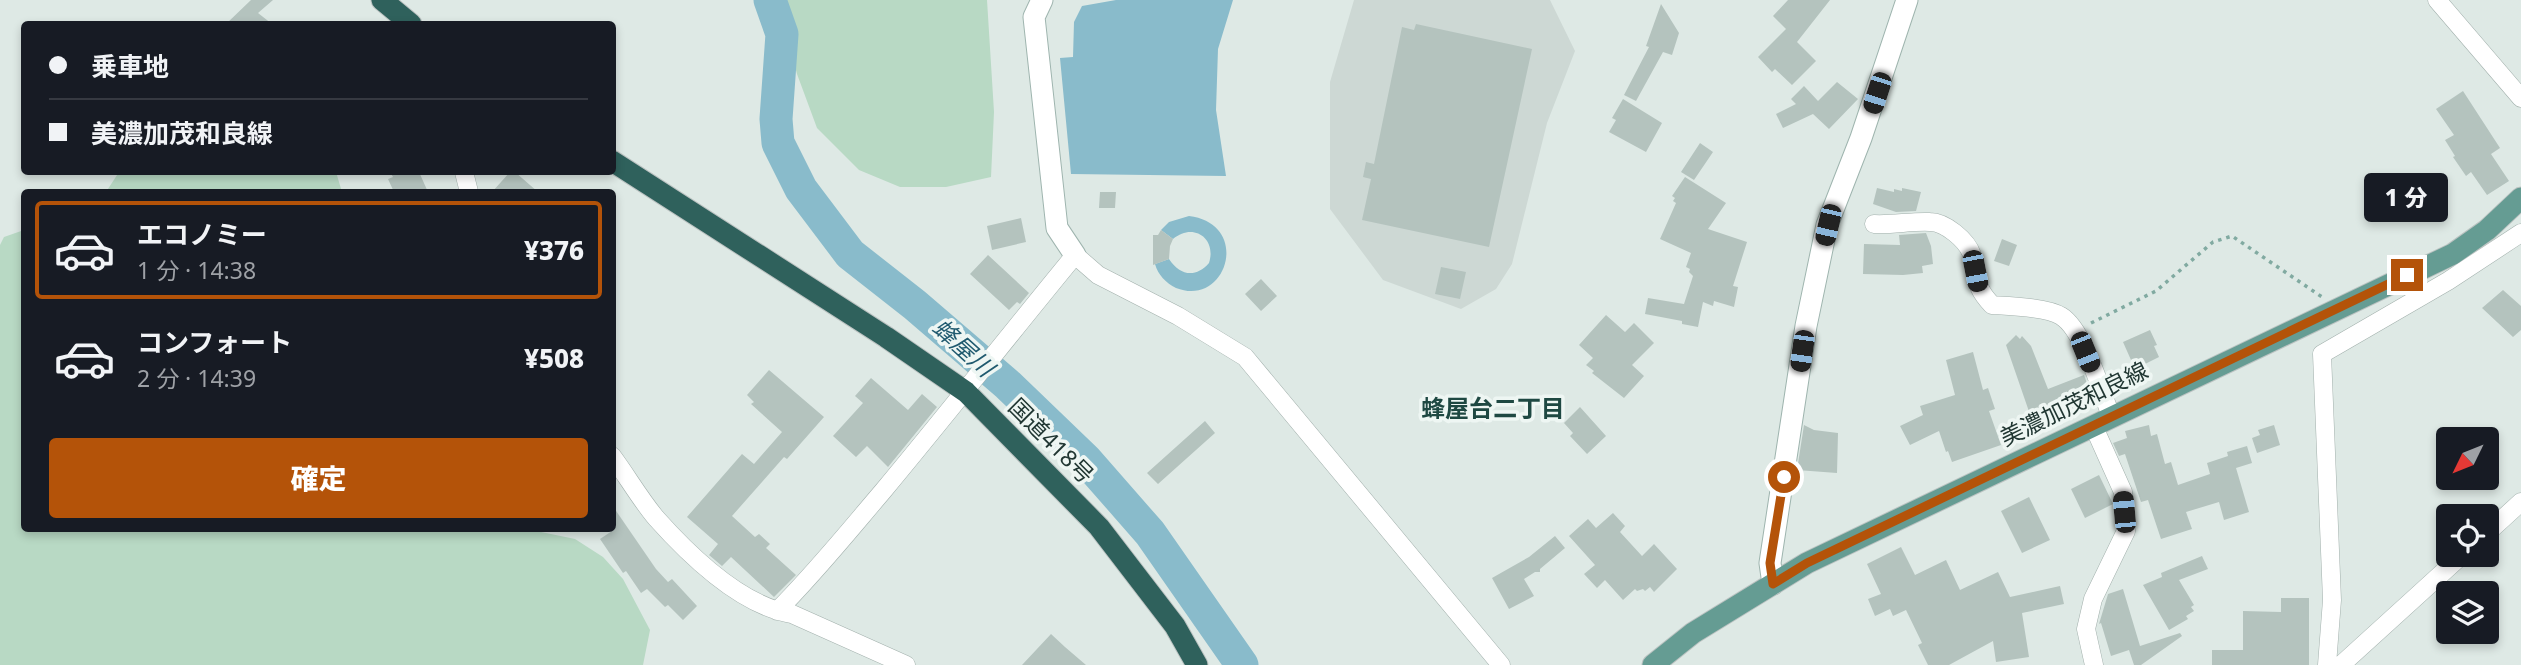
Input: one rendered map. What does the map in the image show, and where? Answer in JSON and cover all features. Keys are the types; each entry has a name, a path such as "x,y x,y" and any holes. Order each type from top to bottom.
{"highway":[{"path":"382,0 407,21"},
{"name":"国道418号","path":"616,164 886,337 966,392 1100,527 1175,626 1197,665"}],"main road":[{"name":"美濃加茂和良線","path":"1653,665 1693,633 1807,563 2453,254 2487,230 2521,198"}],"street":[{"path":"1042,0 1034,17 1056,228 1075,255 1098,275 1178,316 1245,357 1501,665"},
{"path":"1773,584 1770,563 1806,326 1820,256 1828,225 1861,138 1907,0"},
{"path":"2437,0 2521,98"},
{"path":"1874,224 1900,225 1933,221 1958,235 1971,252 1978,291 1992,305 2019,306 2060,315 2077,330 2123,492 2126,531 2093,599 2086,629 2094,665"},
{"path":"2327,665 2332,600 2322,354 2448,281 2521,233"},
{"path":"777,611 810,578 966,392 1075,255"},
{"path":"616,462 655,516 698,560 735,590 777,611 792,614 906,665"},
{"path":"2499,522 2521,502"},
{"path":"2340,665 2449,567"}],"path":[{"path":"2077,330 2156,291 2213,242 2232,236 2338,307"}],"shaded area":[{"path":"1354,0 1550,0 1575,51 1547,123 1512,264 1496,289 1461,309 1383,280 1330,209 1330,82"}],"green space":[{"path":"777,0 987,0 994,112 991,177 946,187 900,187 859,170 817,128 797,74"},
{"path":"117,175 337,175 341,189 108,189"},
{"path":"21,231 21,532 541,532 575,539 603,557 623,579 650,630 643,665 0,665 0,245 4,237"}],"water":[{"path":"1116,0 1233,0 1218,49 1216,110 1226,176 1071,174 1060,58 1073,57 1074,22 1082,6"},
{"path":"1189,216 1209,222 1221,233 1226,248 1225,263 1219,276 1208,286 1194,291 1169,284 1160,275 1155,264 1169,259 1183,272 1194,273 1209,263 1210,246 1202,235 1188,232 1173,239 1161,230 1169,222"}],"building":[{"path":"251,0 273,0 258,13 268,21 229,21"},
{"path":"1788,0 1830,0 1797,42 1816,61 1792,85 1775,69 1772,72 1758,57 1786,29 1773,16"},
{"path":"1661,4 1679,33 1672,55 1663,52 1636,101 1624,95 1649,47 1646,46"},
{"path":"1416,24 1532,49 1489,247 1362,220 1371,179 1363,177 1366,162 1374,164 1402,27 1414,30"},
{"path":"1837,82 1858,99 1829,129 1813,114 1783,128 1776,114 1796,104 1791,99 1804,86 1818,101"},
{"path":"2463,91 2500,148 2491,154 2509,181 2487,195 2471,172 2466,176 2453,157 2455,156 2445,140 2454,135 2436,109"},
{"path":"1623,99 1662,123 1646,152 1609,132 1616,120 1612,118"},
{"path":"1700,143 1713,152 1694,180 1681,172"},
{"path":"392,175 420,175 427,189 393,189 388,179 393,177"},
{"path":"507,175 518,175 535,189 495,189"},
{"path":"1685,177 1726,203 1708,229 1747,242 1733,286 1738,287 1734,307 1714,301 1713,306 1703,302 1698,327 1645,314 1648,298 1684,304 1693,276 1686,267 1691,253 1660,239 1676,203 1672,196"},
{"path":"1877,188 1894,192 1894,189 1902,191 1902,188 1921,192 1916,211 1896,212 1873,204"},
{"path":"1100,192 1116,192 1115,208 1099,208"},
{"path":"1021,218 1026,242 992,250 987,226"},
{"path":"1161,230 1173,239 1169,259 1153,265 1153,235 1158,235"},
{"path":"1926,233 1933,264 1922,266 1923,273 1863,274 1864,244 1900,245 1899,235"},
{"path":"2002,239 2017,245 2009,266 1994,261"},
{"path":"988,255 1029,293 1020,304 1017,302 1009,310 970,274"},
{"path":"1441,267 1466,272 1460,299 1435,294"},
{"path":"1261,279 1277,296 1261,311 1245,294"},
{"path":"2503,290 2521,306 2521,330 2513,337 2482,308"},
{"path":"1606,315 1625,332 1634,323 1654,343 1632,365 1644,376 1624,398 1592,373 1594,371 1586,365 1593,358 1579,345"},
{"path":"2150,330 2159,357 2135,369 2123,342"},
{"path":"2016,335 2020,339 2022,336 2031,346 2048,389 2084,375 2094,402 2053,418 2054,421 2035,429 2006,345"},
{"path":"1973,352 1983,390 1988,388 1995,409 1989,411 2001,445 1952,462 1939,431 1910,445 1900,426 1923,415 1920,406 1955,395 1946,360"},
{"path":"769,370 824,417 732,516 755,537 759,534 770,544 766,548 796,575 774,597 731,557 722,566 709,555 718,544 687,517 742,454 754,464 782,432 751,404 754,402 747,395"},
{"path":"871,378 908,410 922,394 937,407 888,467 867,446 856,457 833,436 863,403 855,396"},
{"path":"1580,407 1606,436 1587,454 1570,436 1573,433 1564,423"},
{"path":"1205,421 1215,433 1158,484 1147,473"},
{"path":"1804,425 1814,430 1838,433 1837,473 1797,470"},
{"path":"2149,425 2151,436 2157,434 2165,464 2171,462 2178,485 2210,474 2207,463 2228,456 2227,452 2247,446 2252,463 2236,468 2249,512 2224,520 2219,502 2186,512 2192,529 2161,539 2148,500 2141,502 2125,454 2119,456 2113,443 2127,438 2125,431"},
{"path":"2274,425 2280,445 2257,453 2252,438 2260,435 2258,430"},
{"path":"2099,475 2113,504 2085,518 2071,489"},
{"path":"2029,497 2050,540 2022,553 2001,511"},
{"path":"616,511 656,569 668,582 672,579 697,606 683,620 647,589 641,593 626,571 623,573 600,539 610,532 616,532"},
{"path":"1613,513 1625,526 1620,532 1642,556 1654,544 1677,569 1654,592 1650,587 1645,591 1635,589 1623,600 1605,580 1597,588 1584,574 1595,565 1569,536 1588,519 1596,528"},
{"path":"1555,536 1565,548 1540,569 1540,572 1524,579 1534,596 1509,609 1492,578 1529,557"},
{"path":"1901,547 1915,575 1946,560 1960,590 1998,572 2010,597 2060,586 2064,604 2022,613 2029,657 1996,662 1993,641 1949,665 1928,665 1918,645 1922,643 1906,610 1893,616 1890,609 1875,616 1868,599 1881,594 1867,564"},
{"path":"2202,556 2208,569 2179,580 2194,605 2191,607 2194,611 2186,616 2188,619 2169,630 2143,585 2162,577 2161,573"},
{"path":"2123,589 2140,646 2180,633 2182,636 2141,665 2134,665 2129,650 2111,656 2101,623 2099,624 2108,594"},
{"path":"2281,598 2309,598 2309,665 2212,665 2212,650 2243,650 2243,611 2281,612"},
{"path":"1051,634 1065,647 1086,665 1022,665"}],"waterway":[{"name":"蜂屋川","path":"770,0 782,34 776,119 778,143 801,189 850,254 915,305 1008,385 1086,460 1150,533 1242,665"}],"district":[{"name":"蜂屋台二丁目","path":"1493,409"}],"route":[{"path":"1784,477 1770,563 1773,584 1807,563 2407,275"}]}
